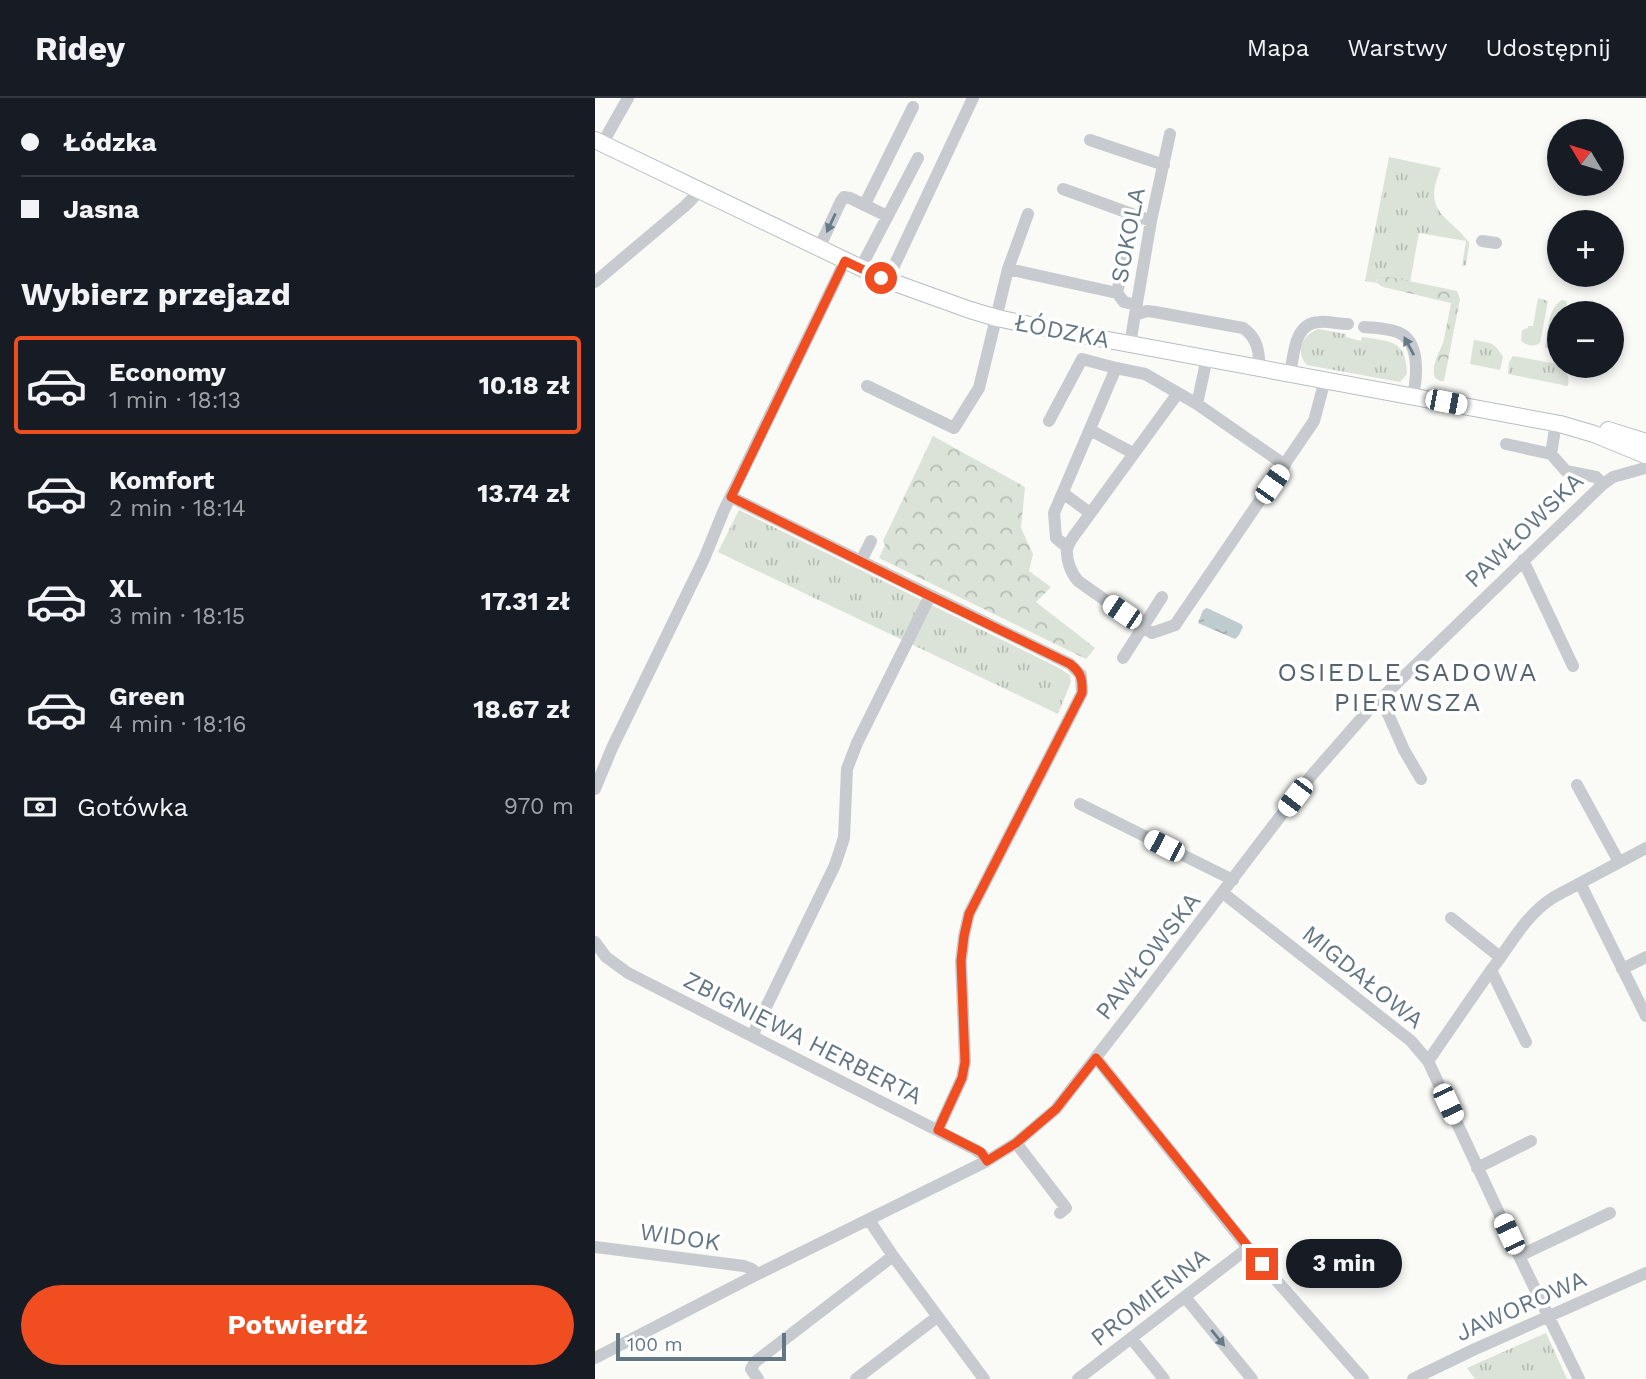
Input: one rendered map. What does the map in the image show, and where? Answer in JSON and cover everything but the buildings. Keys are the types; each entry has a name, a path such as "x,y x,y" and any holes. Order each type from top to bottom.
{"main road":[{"name":"ŁÓDZKA","path":"599,142 860,269 934,298 997,318 1413,396 1513,408 1616,432 1646,442"},
{"name":"ŁÓDZKA","path":"1556,419 1646,455"},
{"path":"1646,455 1646,469"}],"street":[{"path":"599,142 628,98"},
{"path":"884,279 894,266 973,98"},
{"path":"865,204 913,107"},
{"name":"SOKOLA","path":"1130,344 1151,221 1170,134"},
{"path":"1090,140 1164,165"},
{"path":"860,269 918,158"},
{"path":"1063,189 1151,221"},
{"path":"595,282 685,206 697,190"},
{"path":"819,248 842,198 847,197 865,204 887,216"},
{"path":"867,386 954,428 979,388 1008,269 1028,214"},
{"path":"1482,242 1496,243"},
{"path":"1117,293 1126,251"},
{"path":"595,789 612,748 704,559 724,510 845,261"},
{"path":"1008,269 1117,293 1135,310 1243,328 1255,340 1260,358 1259,368"},
{"path":"1290,374 1298,339 1306,326 1322,322 1348,324"},
{"path":"1364,327 1399,332 1407,338 1413,348 1416,370 1413,396"},
{"path":"1049,421 1082,359 1145,374 1197,404 1285,466"},
{"path":"1197,404 1207,359"},
{"path":"1116,368 1054,513 1056,538 1067,547 1071,571 1077,581 1152,633 1175,625 1285,466 1314,421 1325,380"},
{"path":"1067,547 1178,393"},
{"path":"1551,454 1556,419"},
{"path":"1090,430 1133,453"},
{"path":"1506,444 1551,454 1566,471 1595,477 1603,484"},
{"name":"PAWŁOWSKA","path":"595,1358 758,1273 987,1161 1016,1143 1056,1109 1311,776 1381,698 1603,484 1613,477 1646,469"},
{"path":"1063,494 1090,513"},
{"path":"731,497 1070,664 1081,675 1082,693 969,914 961,961 965,1062 962,1078 938,1130"},
{"path":"860,561 871,541"},
{"path":"1524,560 1573,666"},
{"path":"752,1036 835,866 844,834 847,769 857,743 930,596"},
{"path":"1123,658 1162,597"},
{"path":"1381,698 1404,750 1422,779"},
{"path":"1577,785 1619,862"},
{"path":"1080,804 1233,880"},
{"path":"1428,1061 1500,957 1541,905 1646,848"},
{"path":"1580,883 1646,1016"},
{"name":"MIGDAŁOWA","path":"1223,893 1411,1041 1428,1061 1579,1379"},
{"path":"1451,918 1500,957"},
{"name":"ZBIGNIEWA HERBERTA","path":"598,947 628,973 981,1152 987,1161"},
{"path":"1622,969 1646,957"},
{"path":"1491,970 1526,1042"},
{"path":"1096,1058 1248,1248 1363,1379"},
{"path":"1477,1168 1531,1141"},
{"path":"1016,1143 1066,1208 1060,1213"},
{"path":"1519,1256 1610,1213"},
{"path":"869,1220 984,1379"},
{"name":"WIDOK","path":"595,1247 744,1266 758,1273"},
{"name":"PROMIENNA","path":"1078,1379 1248,1248"},
{"path":"758,1379 751,1368 755,1362 893,1256"},
{"name":"JAWOROWA","path":"1413,1379 1646,1273"},
{"path":"1185,1297 1252,1379"},
{"path":"856,1379 937,1317"},
{"path":"1131,1338 1164,1379"}],"green space":[{"path":"1389,157 1441,168 1434,194 1435,203 1445,218 1469,242 1466,265 1462,266 1466,241 1419,233 1410,282 1380,275 1377,283 1365,281"},
{"path":"1380,275 1457,291 1460,299 1444,381 1435,378 1434,368 1444,339 1451,303 1383,287 1377,283 1376,277"},
{"path":"1538,298 1548,301 1540,343 1525,344 1521,340 1522,330 1533,326"},
{"path":"1318,329 1346,334 1346,337 1361,341 1362,337 1395,344 1404,354 1407,374 1400,382 1307,365 1301,355 1302,344 1308,335"},
{"path":"1474,340 1497,348 1503,357 1500,370 1470,364"},
{"path":"1513,356 1547,362 1547,378 1568,378 1568,386 1508,374 1509,362"},
{"path":"933,436 1025,487 1021,528 1033,554 1029,571 1051,587 1036,602 1095,648 1086,659 879,558 885,545 883,541"},
{"path":"739,510 1070,675 1071,682 1058,714 718,552"},
{"path":"1546,1333 1567,1379 1475,1379 1467,1368"}],"water":[{"path":"1207,608 1241,624 1243,627 1239,635 1235,639 1198,623 1203,610"}],"district":[{"name":"OSIEDLE SADOWA PIERWSZA","path":"1408,687"}],"route":[{"path":"881,278 845,261 731,497 1070,664 1081,675 1082,687 1082,693 969,914 961,961 965,1062 962,1078 938,1130 981,1152 987,1161 1016,1143 1056,1109 1096,1058 1262,1264"}]}
